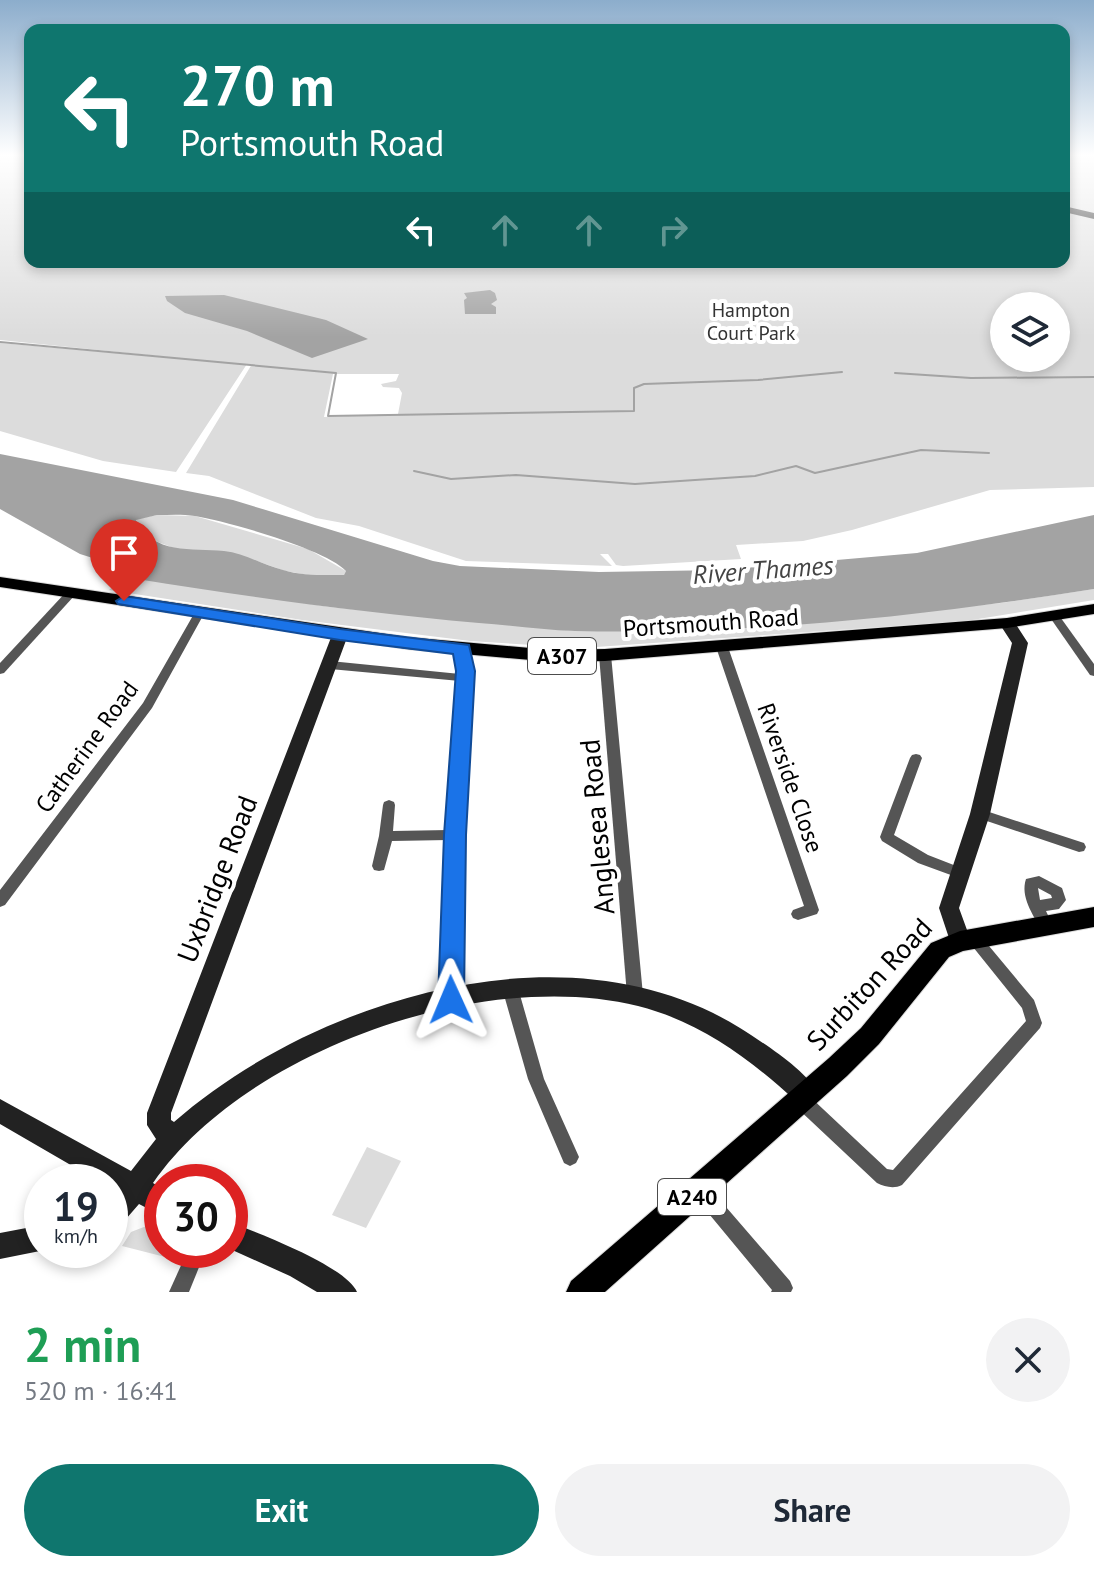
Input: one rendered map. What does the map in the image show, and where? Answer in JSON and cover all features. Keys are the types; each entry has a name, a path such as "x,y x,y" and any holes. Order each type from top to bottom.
{"main road":[{"name":"Portsmouth Road","path":"0,582 340,635 553,656 722,647 1007,623 1094,609"},
{"name":"A240","path":"967,940 1041,916 1094,917"},
{"name":"Surbiton Road","path":"582,1292 870,1036 940,950 967,940"}],"street":[{"path":"0,670 71,593"},
{"name":"Catherine Road","path":"0,901 148,705 200,612"},
{"path":"1054,616 1094,672"},
{"name":"Surbiton Road","path":"967,940 949,908 980,814 1020,643 1007,623"},
{"name":"Uxbridge Road","path":"174,1140 159,1125 159,1113 340,635"},
{"name":"Riverside Close","path":"722,647 812,910 798,914"},
{"path":"451,1000 463,649"},
{"name":"Anglesea Road","path":"605,655 635,995"},
{"path":"330,665 464,678"},
{"path":"916,758 887,837 923,859 959,873"},
{"path":"379,866 389,805"},
{"path":"980,814 1079,847"},
{"path":"386,836 455,835"},
{"path":"128,1196 154,1160 227,1094 310,1043 387,1015 510,988 557,985 635,995 717,1025 766,1060 883,1177 896,1179 1034,1023 1029,1005 967,940"},
{"path":"510,988 536,1079 570,1157"},
{"path":"0,1111 144,1193"},
{"path":"700,1190 783,1288 781,1292"},
{"path":"0,1246 24,1241"},
{"path":"248,1246 312,1283 343,1292"},
{"path":"179,1292 189,1268"}],"green space":[{"name":"Hampton Court Park","path":"0,216 24,216 24,268 1070,268 1070,216 1091,216 1094,217 1094,487 990,490 803,541 736,545 741,559 623,566 616,565 608,554 600,554 612,566 466,561 359,526 316,518 209,476 186,473 252,364 247,364 176,472 103,461 0,431 0,343 197,360 0,340","holes":["333,374 399,374 396,381 381,384 383,387 399,388 402,393 398,414 324,417"]},
{"path":"157,515 195,516 308,549 346,571 344,575 314,576 285,571 251,559 179,550 158,542 140,527 136,519"},
{"path":"128,573 170,583 330,607 574,631 767,626 1001,603 1094,589 1094,600 966,621 582,648 470,641 302,620 109,590"},
{"path":"367,1147 401,1161 366,1228 332,1215"},
{"path":"144,1227 144,1252 128,1248 131,1232"}],"water":[{"path":"490,290 497,300 491,304 496,307 496,314 465,314 464,300 467,298 464,293"},
{"path":"224,295 326,320 368,339 312,358 247,331 185,313 167,301 165,296"},
{"name":"River Thames","path":"0,454 233,500 433,561 460,566 599,572 722,570 917,553 1094,515 1094,589 965,608 770,627 551,630 350,609 137,579 140,575 80,554 0,509","holes":["157,515 195,516 251,530 298,545 346,571 344,575 298,573 231,552 174,548 152,539 136,520"]}],"waterway":[{"path":"0,342 336,373 328,416 634,411 634,388 644,384 758,380 842,372"},
{"path":"895,373 971,378 1094,377"},
{"path":"414,471 451,479 516,475 635,484 755,476 796,466 815,473 921,450 989,453"}],"route":[{"path":"124,601 340,635 463,649 462,662 466,671 455,835 451,1000"}]}
